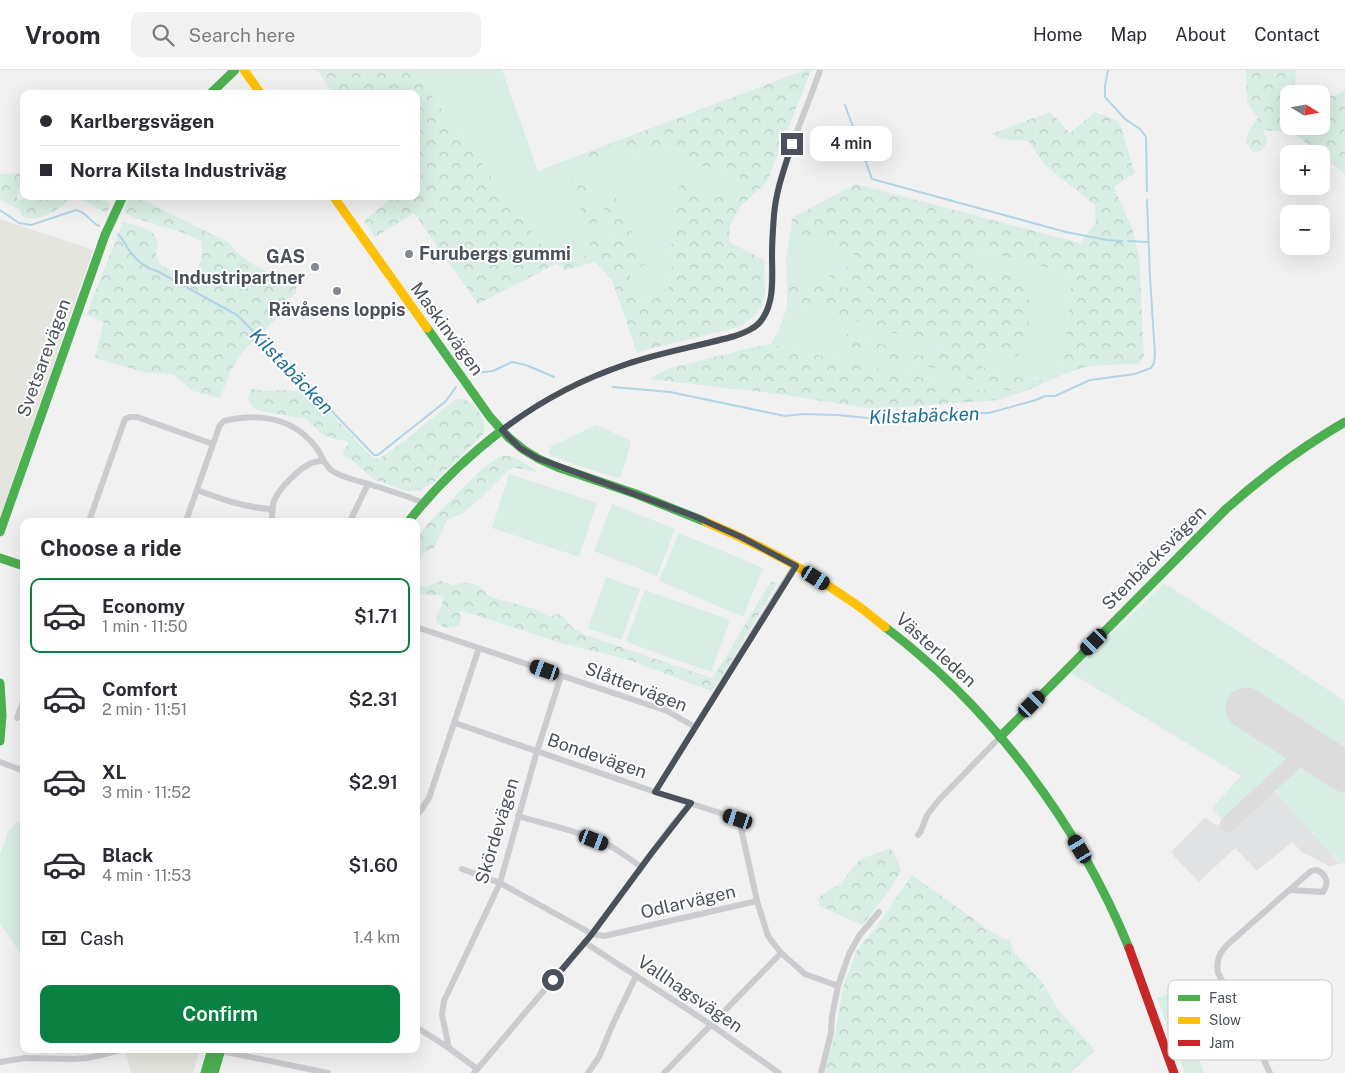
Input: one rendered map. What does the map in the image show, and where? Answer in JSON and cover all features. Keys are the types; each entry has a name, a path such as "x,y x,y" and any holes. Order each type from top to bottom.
{"street":[{"path":"214,90 234,70"},
{"path":"244,70 258,90"},
{"path":"411,518 454,469 502,430 542,402 593,377 634,362 735,336 747,332 756,326 763,318 771,297 774,214 779,186 792,144 820,70"},
{"name":"Svetsarevägen","path":"0,532 105,236 121,200"},
{"name":"Maskinvägen","path":"336,200 490,417 502,430"},
{"path":"90,518 126,419 137,417 213,444"},
{"path":"187,518 220,425 224,421 250,417 278,420 300,431 311,440 318,449 323,461 331,470 342,476 424,503"},
{"name":"Stenbäcksvägen","path":"1000,736 1226,509 1288,457 1345,422"},
{"name":"Västerleden","path":"502,430 520,448 537,458 702,519 796,566 852,601 902,640 951,684 1000,736 1029,772 1060,817 1087,862 1120,927 1168,1056"},
{"path":"272,518 274,499 280,491 301,470 312,463 323,461"},
{"path":"351,518 368,484"},
{"path":"197,490 241,505 272,509"},
{"path":"0,558 20,565"},
{"path":"655,792 796,566"},
{"name":"Slåttervägen","path":"420,628 667,711 696,727"},
{"path":"420,810 430,798 479,648"},
{"name":"Skördevägen","path":"449,1048 442,1015 444,1001 500,883 537,751 561,676"},
{"path":"0,683 2,715 0,742"},
{"path":"17,718 20,710"},
{"name":"Bondevägen","path":"455,722 738,819 757,901 766,931 772,942 781,953 805,974 838,986"},
{"path":"918,835 928,815 938,801 1000,736"},
{"path":"0,762 20,770"},
{"path":"420,1030 449,1048 476,1071 592,934 691,803"},
{"path":"518,816 604,844 641,867"},
{"name":"Odlarvägen","path":"462,870 500,883 592,934 604,936 757,901"},
{"path":"1222,980 1217,966 1220,952 1227,945 1290,890 1312,871 1317,870 1323,873 1327,880 1326,888 1323,892 1290,890"},
{"path":"821,1073 828,1046 838,986 854,945 879,912"},
{"name":"Vallhagsvägen","path":"584,942 710,1024 779,1073"},
{"path":"664,1073 781,953"},
{"path":"588,1073 599,1057 636,976"},
{"path":"0,1062 32,1058 87,1058 108,1053"},
{"path":"205,1073 213,1053"},
{"path":"214,1073 215,1053"},
{"path":"232,1053 328,1073"},
{"path":"254,1058 255,1053"},
{"name":"Västerleden","path":"1169,1060 1174,1073"},
{"path":"1264,1060 1270,1073"}],"shaded area":[{"path":"0,219 93,250 0,518"},
{"path":"1266,783 1340,864 1329,866 1302,852 1292,842 1257,871 1235,848 1199,882 1173,855 1172,851 1205,817 1215,825 1221,824"},
{"path":"126,1053 199,1053 193,1073 131,1073"}],"green space":[{"path":"317,70 413,70 556,264 478,304 414,213 375,237 364,221 389,200 420,200 420,90 330,90"},
{"path":"413,70 502,70 538,171 580,155 594,160 621,150 634,156 644,150 661,145 677,147 700,166 728,169 740,177 734,194 714,198 680,181 671,236 672,263 669,287 655,299 638,301 630,287 625,219 619,201 610,192 607,223 614,240 601,237 581,174 568,180 575,191 585,233 593,252 562,266 556,264"},
{"path":"805,70 811,70 767,182 741,206 730,225 729,242 764,260 765,291 762,307 754,316 739,327 637,352 612,280 595,262 563,271 562,266 593,252 585,233 575,191 568,180 581,173 602,237 614,239 607,223 603,199 610,192 619,201 625,219 648,262 630,274 630,287 638,301 655,299 669,287 672,263 671,236 680,181 714,198 734,194 740,177 728,169 700,166 677,147 661,145 644,150 634,156 621,150 594,160 580,155"},
{"path":"1246,70 1296,70 1295,85 1280,85 1280,131 1264,130 1268,141 1262,151 1253,152 1246,143 1249,130 1258,118 1247,102"},
{"path":"1345,90 1345,174 1330,162 1330,145 1309,145 1295,135 1330,135 1330,96 1336,96"},
{"path":"1050,112 1070,133 1095,112 1119,121 1135,173 1114,187 1133,231 1139,257 1144,356 1138,364 1093,366 1067,373 1063,368 1072,274 974,249 969,264 1018,278 1029,295 1029,322 1025,351 1016,357 994,349 977,349 975,361 990,371 999,374 1048,381 1028,390 1010,391 933,368 892,361 864,353 840,342 847,334 861,336 915,355 935,355 945,352 936,342 906,337 809,306 797,307 787,304 787,288 795,278 872,293 860,280 836,279 826,276 831,271 853,266 854,254 799,234 791,229 792,218 856,184 1080,243 1096,222 1095,205 1045,165 1028,141 1003,139 991,134"},
{"path":"20,173 20,186 17,198 21,201 71,200 43,217 28,218 22,216 20,210 0,200 0,174"},
{"path":"81,200 106,200 110,204 107,213"},
{"path":"128,200 144,200 229,243 237,253 251,263 296,286 296,293 277,306 277,318 245,349 231,370 220,398 193,391 173,374 148,373 97,359 95,356 104,322 86,315 123,222 140,226 149,230 155,236 158,260 171,270 192,276 201,260 201,241 181,232 124,213"},
{"path":"791,229 799,234 854,254 853,266 831,271 826,276 836,279 860,280 872,294 795,278 787,288 786,259"},
{"path":"973,249 1072,274 1063,368 1067,373 1048,381 1036,378 1010,377 992,372 974,361 977,349 994,349 1016,357 969,263"},
{"path":"787,304 797,307 809,306 906,337 936,342 945,353 932,356 908,355 864,337 840,342 864,353 892,361 933,368 1010,391 1028,390 998,400 994,393 771,344 781,325"},
{"path":"771,344 994,393 998,400 873,409 779,394 650,379 667,369"},
{"path":"251,389 311,393 372,457 379,459 456,399 466,400 474,405 482,417 484,431 432,484 420,490 406,491 373,479 352,460 342,454 349,442 323,435 306,419 259,411 252,406 248,399"},
{"path":"596,425 630,440 631,443 621,476 617,478 549,454 550,447"},
{"path":"500,456 512,456 537,472 516,468 510,469 463,513 447,520 434,548 427,551 420,558 420,535 428,523 482,469"},
{"path":"509,474 597,503 579,557 492,528"},
{"path":"612,504 675,529 657,576 594,551"},
{"path":"679,533 763,568 743,617 659,581"},
{"path":"606,577 640,589 621,640 588,628"},
{"path":"440,581 453,585 470,583 479,586 490,597 538,610 549,617 557,614 564,617 572,627 585,635 712,678 770,583 774,581 777,584 717,685 711,691 629,660 561,643 460,610 460,625 445,628 437,622 436,617 444,598 438,595 420,594 420,586 425,587"},
{"path":"1164,583 1345,701 1345,755 1254,696 1239,720 1285,751 1287,759 1285,764 1223,822 1212,808 1241,776 1071,673"},
{"path":"645,590 730,620 711,672 626,642"},
{"path":"1301,764 1306,764 1345,789 1345,862 1342,864 1314,835 1314,832 1311,832 1277,792 1277,785"},
{"path":"19,821 20,953 0,924 0,855 8,832"},
{"path":"889,848 894,852 901,870 883,899 862,925 820,906 818,898 841,884 862,858"},
{"path":"912,875 999,937 1010,940 1013,951 1042,982 1059,1011 1095,1050 1070,1073 824,1073 835,1035 843,987 857,950 877,926"},
{"path":"1168,994 1168,1027 1157,998"},
{"path":"1180,1060 1199,1060 1204,1073 1185,1073"}],"waterway":[{"name":"Kilstabäcken","path":"1108,70 1105,97 1125,119 1140,129 1146,137 1147,191"},
{"path":"845,105 872,179 1066,232 1122,241"},
{"name":"Kilstabäcken","path":"613,387 670,392 785,416 803,414 889,418 896,415 908,420 946,418 966,413 989,413 1045,396 1055,396 1090,380 1135,374 1151,368 1155,355 1147,200"},
{"name":"Kilstabäcken","path":"0,210 19,223 31,225 76,210 83,213 99,226"},
{"name":"Kilstabäcken","path":"118,234 133,255 145,265 237,315 374,455 378,455 446,401 456,387"},
{"path":"1128,241 1148,242"},
{"name":"Kilstabäcken","path":"476,373 493,371 512,362 526,365 554,377"}],"taxiway":[{"path":"1228,824 1300,757 1309,755 1321,757"}],"runway":[{"path":"1246,708 1345,772"}],"traffic: fast":[{"path":"214,90 235,70"},
{"path":"0,532 105,235 121,200"},
{"path":"427,328 490,417 508,437 524,450 557,467 636,494 706,522"},
{"path":"1000,737 1226,509 1283,462 1345,422"},
{"path":"412,518 453,472 502,430"},
{"path":"0,558 20,565"},
{"path":"885,627 924,659 961,694 996,731 1028,771 1058,813 1085,857 1109,902 1129,948"},
{"path":"0,683 2,715 0,741"},
{"path":"205,1073 211,1053"},
{"path":"214,1073 220,1053"}],"traffic: slow":[{"path":"244,70 258,90"},
{"path":"336,200 427,328"},
{"path":"706,522 761,547 797,567 853,602 885,627"}],"traffic: jam":[{"path":"1129,948 1168,1056"},
{"path":"1169,1060 1174,1073"}],"place":[{"name":"Furubergs gummi","path":"409,254"},
{"name":"GAS Industripartner","path":"315,267"},
{"name":"Rävåsens loppis","path":"337,291"}],"route":[{"path":"553,980 592,934 670,828 691,803 655,792 796,566 741,537 694,516 554,466 520,448 502,430 542,402 610,370 735,336 747,332 756,326 763,318 771,297 774,214 779,186 792,144"}]}
